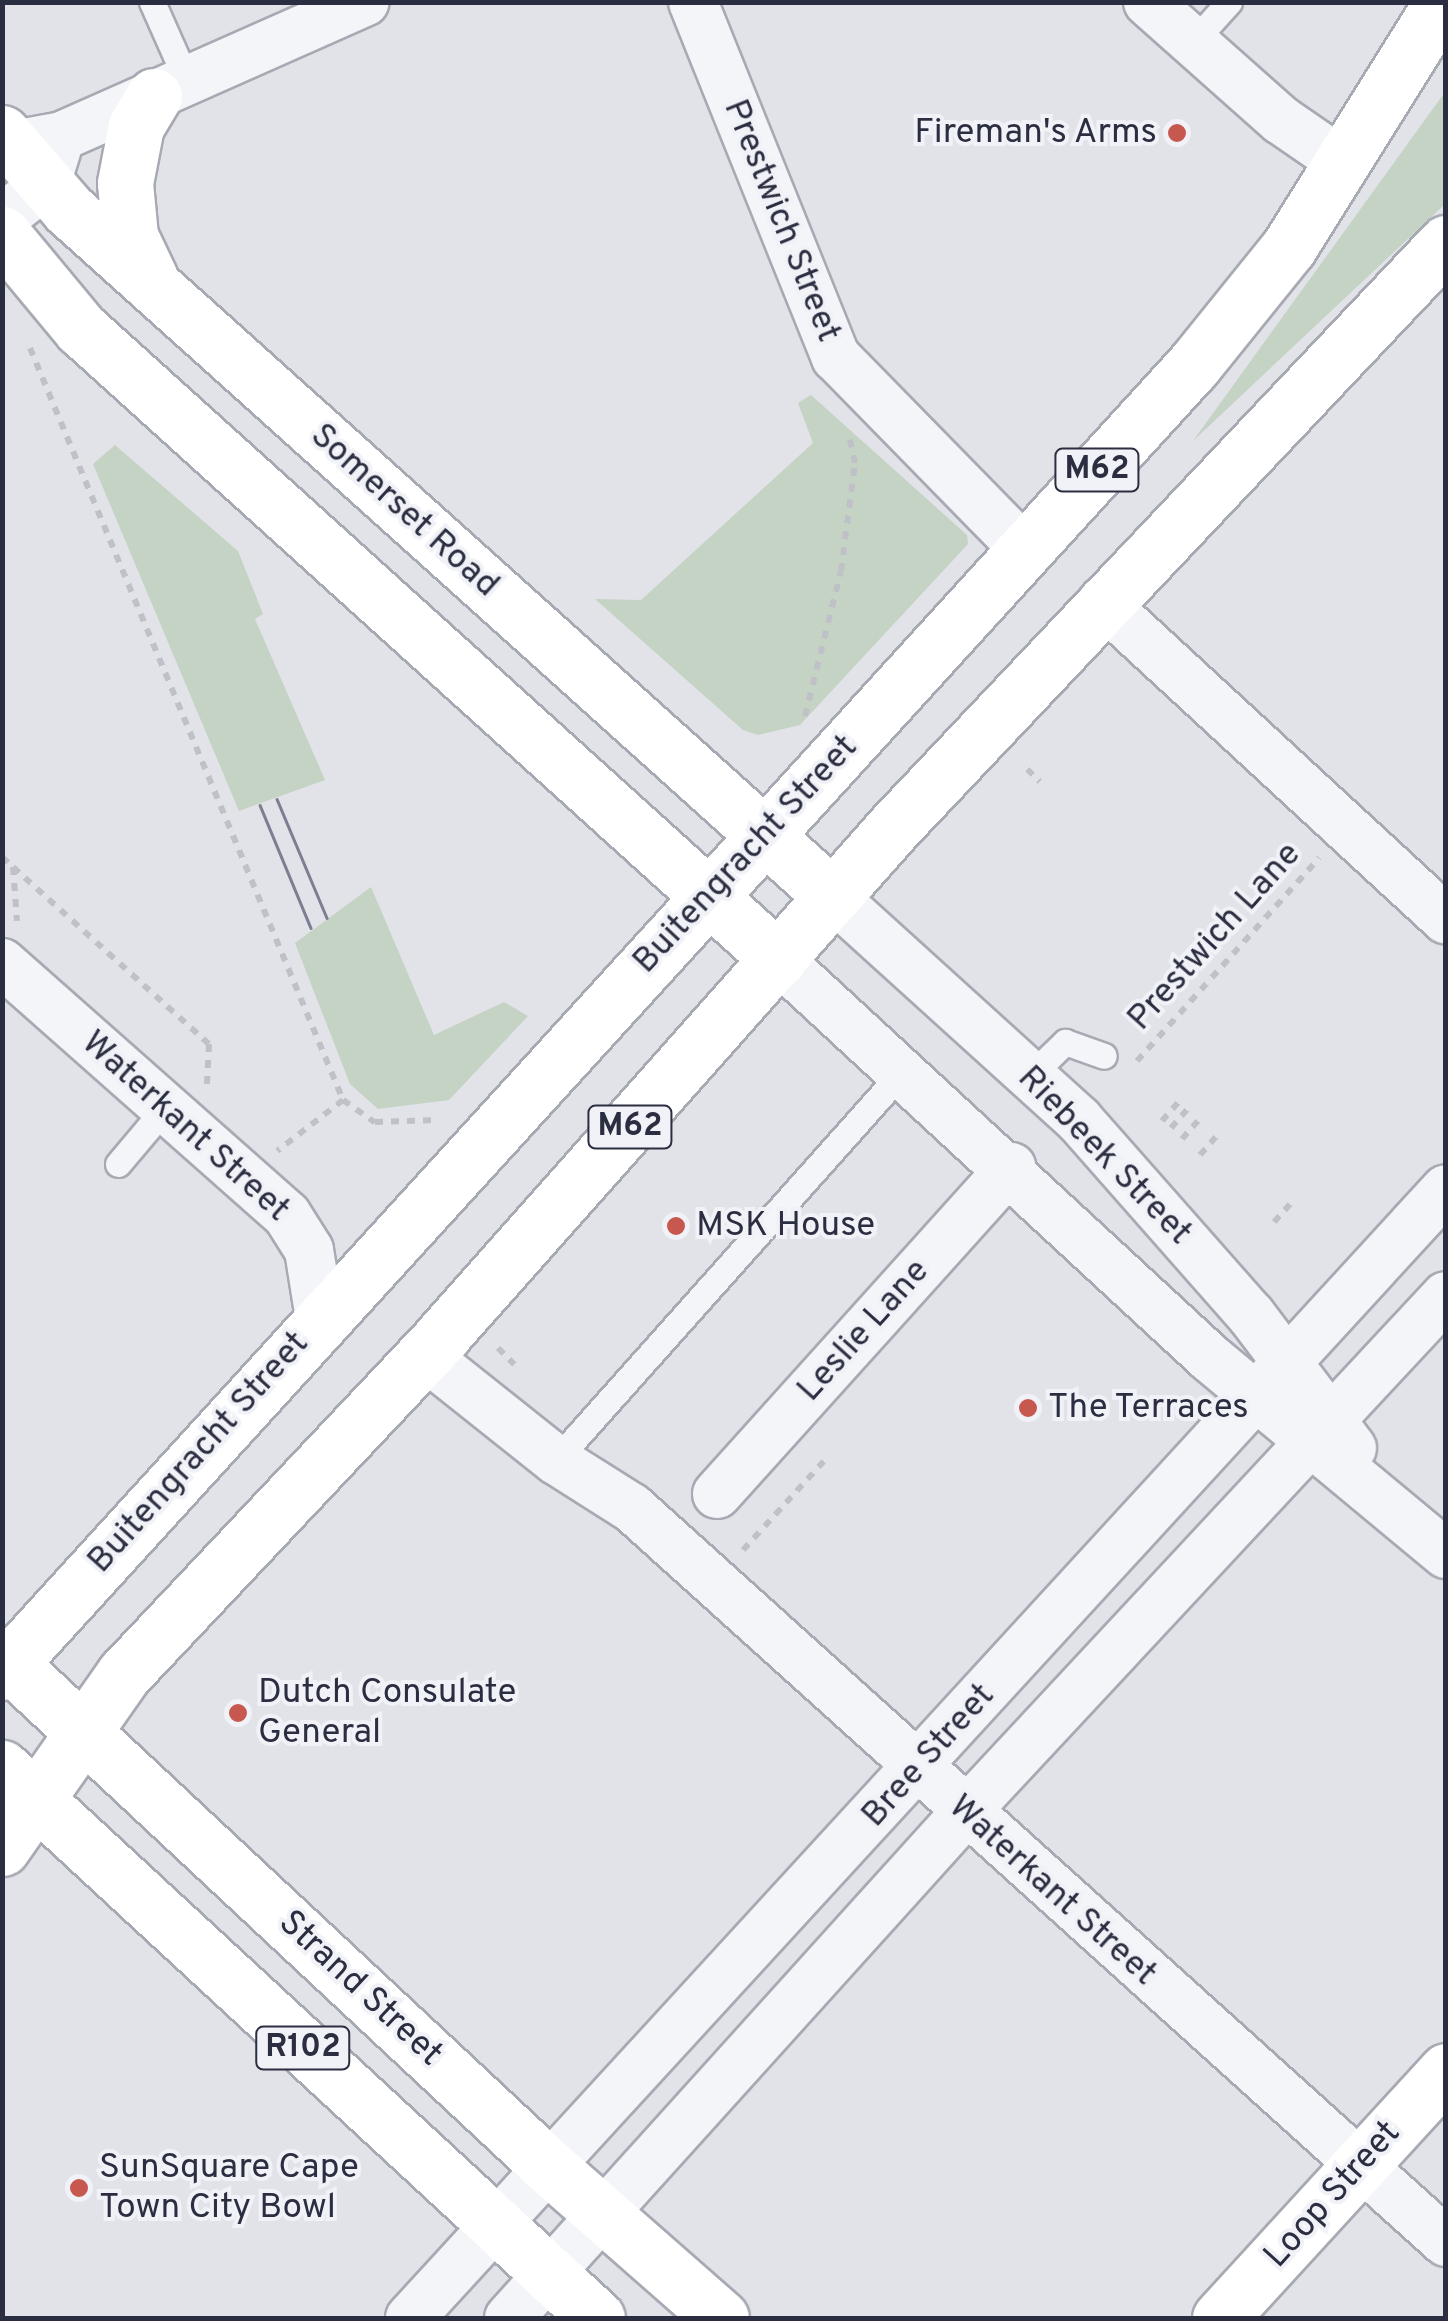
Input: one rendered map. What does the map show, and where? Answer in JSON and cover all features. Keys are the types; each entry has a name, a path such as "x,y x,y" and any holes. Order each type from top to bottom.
{"main road":[{"name":"Buitengracht Street","path":"5,1664 1205,351 1289,246 1345,164 1442,2"},
{"path":"156,290 130,236 125,208 126,158 170,89"},
{"name":"Somerset Road","path":"25,148 156,290 765,836"},
{"path":"2,234 81,329 709,897"},
{"name":"M62","path":"2,1848 18,1784 84,1728 124,1674 424,1355 832,896 1102,602 1443,251"},
{"name":"Riebeek Street","path":"765,836 832,896"},
{"name":"Riebeek Street","path":"709,897 778,959"},
{"name":"Strand Street","path":"5,1664 84,1728 548,2166 722,2318"},
{"name":"R102","path":"18,1784 598,2318"},
{"name":"Loop Street","path":"1220,2318 1446,2071"}],"street":[{"path":"2,218 25,148 365,2"},
{"name":"Prestwich Street","path":"693,2 836,357 1024,549"},
{"path":"1148,2 1281,120 1345,164"},
{"path":"1102,602 1446,919"},
{"name":"Riebeek Street","path":"832,896 1092,1134 1269,1378"},
{"name":"Waterkant Street","path":"11,952 186,1102 287,1214 308,1250 320,1319"},
{"name":"Riebeek Street","path":"778,959 1011,1168 1269,1378 1400,1516 1446,1554"},
{"name":"Leslie Lane","path":"717,1494 1011,1168"},
{"name":"Bree Street","path":"410,2318 918,1769 1269,1378 1446,1189"},
{"name":"Bree Street","path":"509,2318 603,2215 979,1826 1322,1432 1446,1296"},
{"name":"Waterkant Street","path":"424,1355 556,1460 632,1508 979,1826 1446,2242"}],"lane":[{"path":"152,2 170,89"},
{"path":"1192,42 1229,2"},
{"path":"1030,1076 1065,1042 1104,1056"},
{"path":"556,1460 903,1071"},
{"path":"118,1164 186,1102"}],"path":[{"path":"28,343 342,1100 376,1122 437,1120"},
{"path":"802,726 841,571 855,463 848,432 874,396"},
{"path":"1027,769 1040,782"},
{"name":"Prestwich Lane","path":"1132,1066 1348,829"},
{"path":"2,857 209,1044 186,1102"},
{"path":"11,952 13,867"},
{"path":"1162,1121 1183,1097"},
{"path":"262,1140 280,1154 342,1100"},
{"path":"1170,1128 1192,1104"},
{"path":"1182,1139 1203,1115"},
{"path":"1200,1154 1221,1131"},
{"path":"1274,1222 1295,1199"},
{"path":"498,1348 514,1364"},
{"path":"732,1562 824,1461"}],"green space":[{"path":"1445,92 1445,204 1193,441"},
{"path":"811,395 967,535 968,544 800,725 758,735 743,730 595,599 641,600 813,443 798,403"},
{"path":"115,445 238,551 263,614 255,619 325,780 239,811 93,464"},
{"path":"371,887 434,1035 504,1002 528,1016 449,1100 378,1109 350,1084 295,943"}],"tram line":[{"path":"277,799 327,918"},
{"path":"260,805 311,928"}],"place":[{"name":"Fireman's Arms","path":"1177,133"},
{"name":"MSK House","path":"676,1226"},
{"name":"The Terraces","path":"1028,1408"},
{"name":"Dutch Consulate General","path":"238,1713"},
{"name":"SunSquare Cape Town City Bowl","path":"79,2188"}]}
